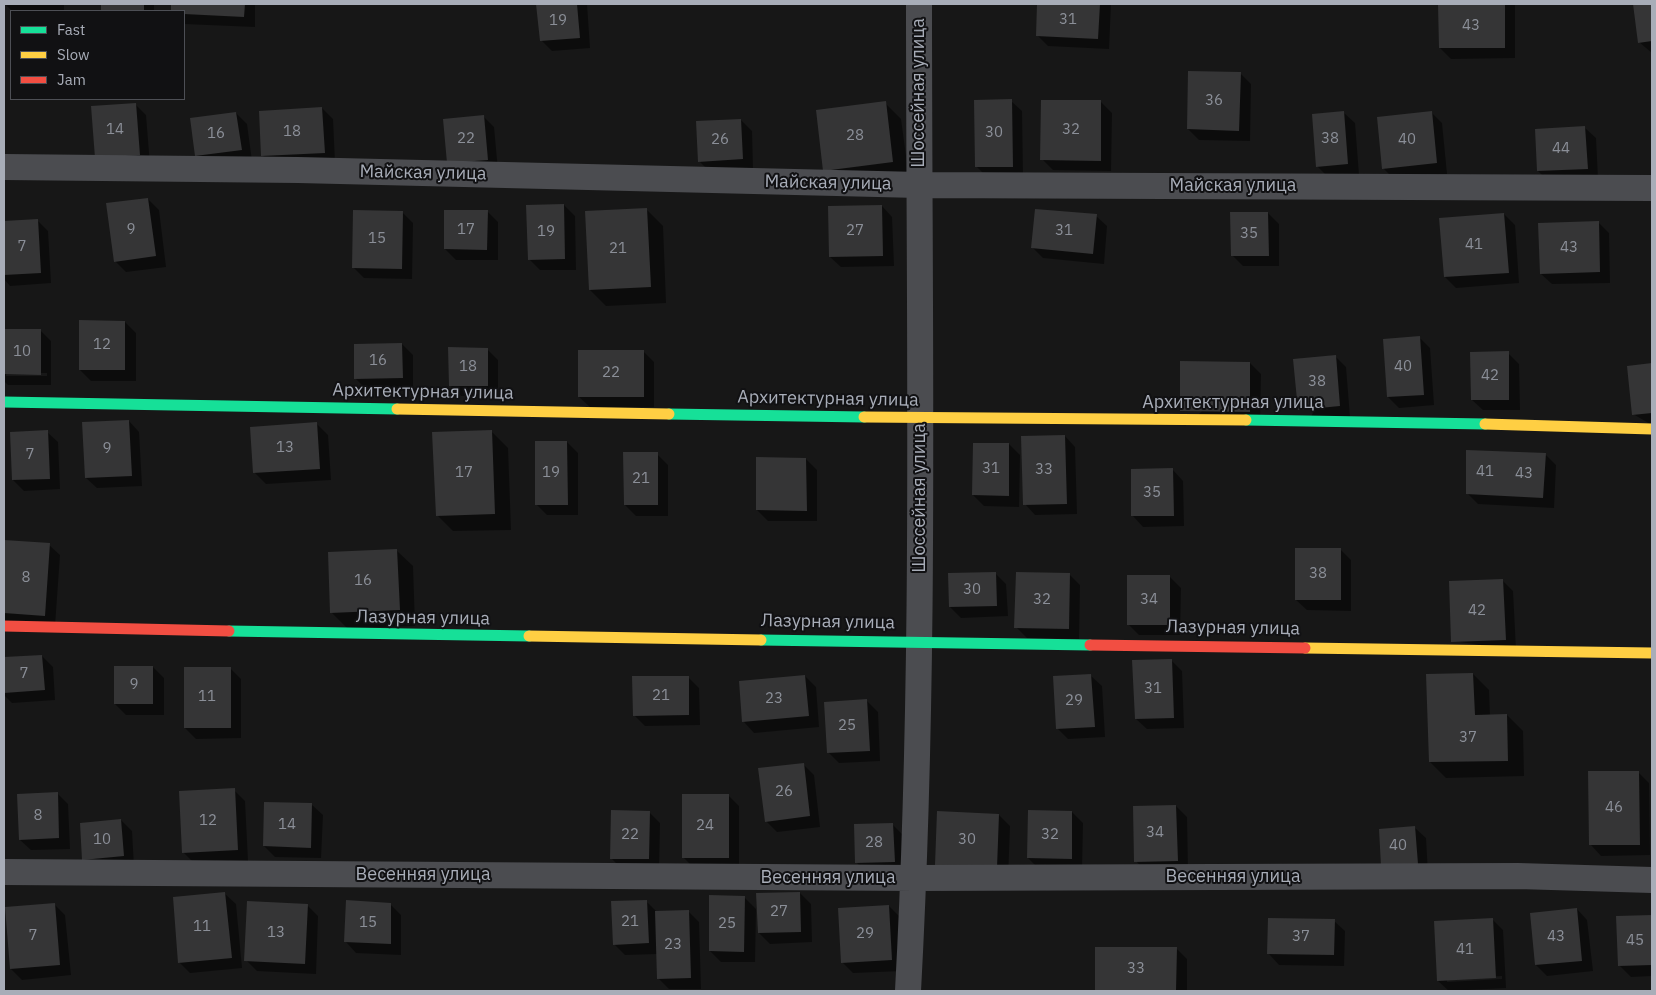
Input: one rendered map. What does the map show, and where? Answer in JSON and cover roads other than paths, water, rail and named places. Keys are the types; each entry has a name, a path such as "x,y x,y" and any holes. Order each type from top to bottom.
{"street":[{"name":"Шоссейная улица","path":"908,991 914,878 920,641 919,4"},
{"name":"Майская улица","path":"4,167 298,170 919,185 1652,188"},
{"name":"Архитектурная улица","path":"4,402 920,418 1395,421 1652,429"},
{"name":"Лазурная улица","path":"4,626 392,636 920,641 1652,653"},
{"name":"Весенняя улица","path":"4,872 914,878 1518,876 1652,880"}]}
